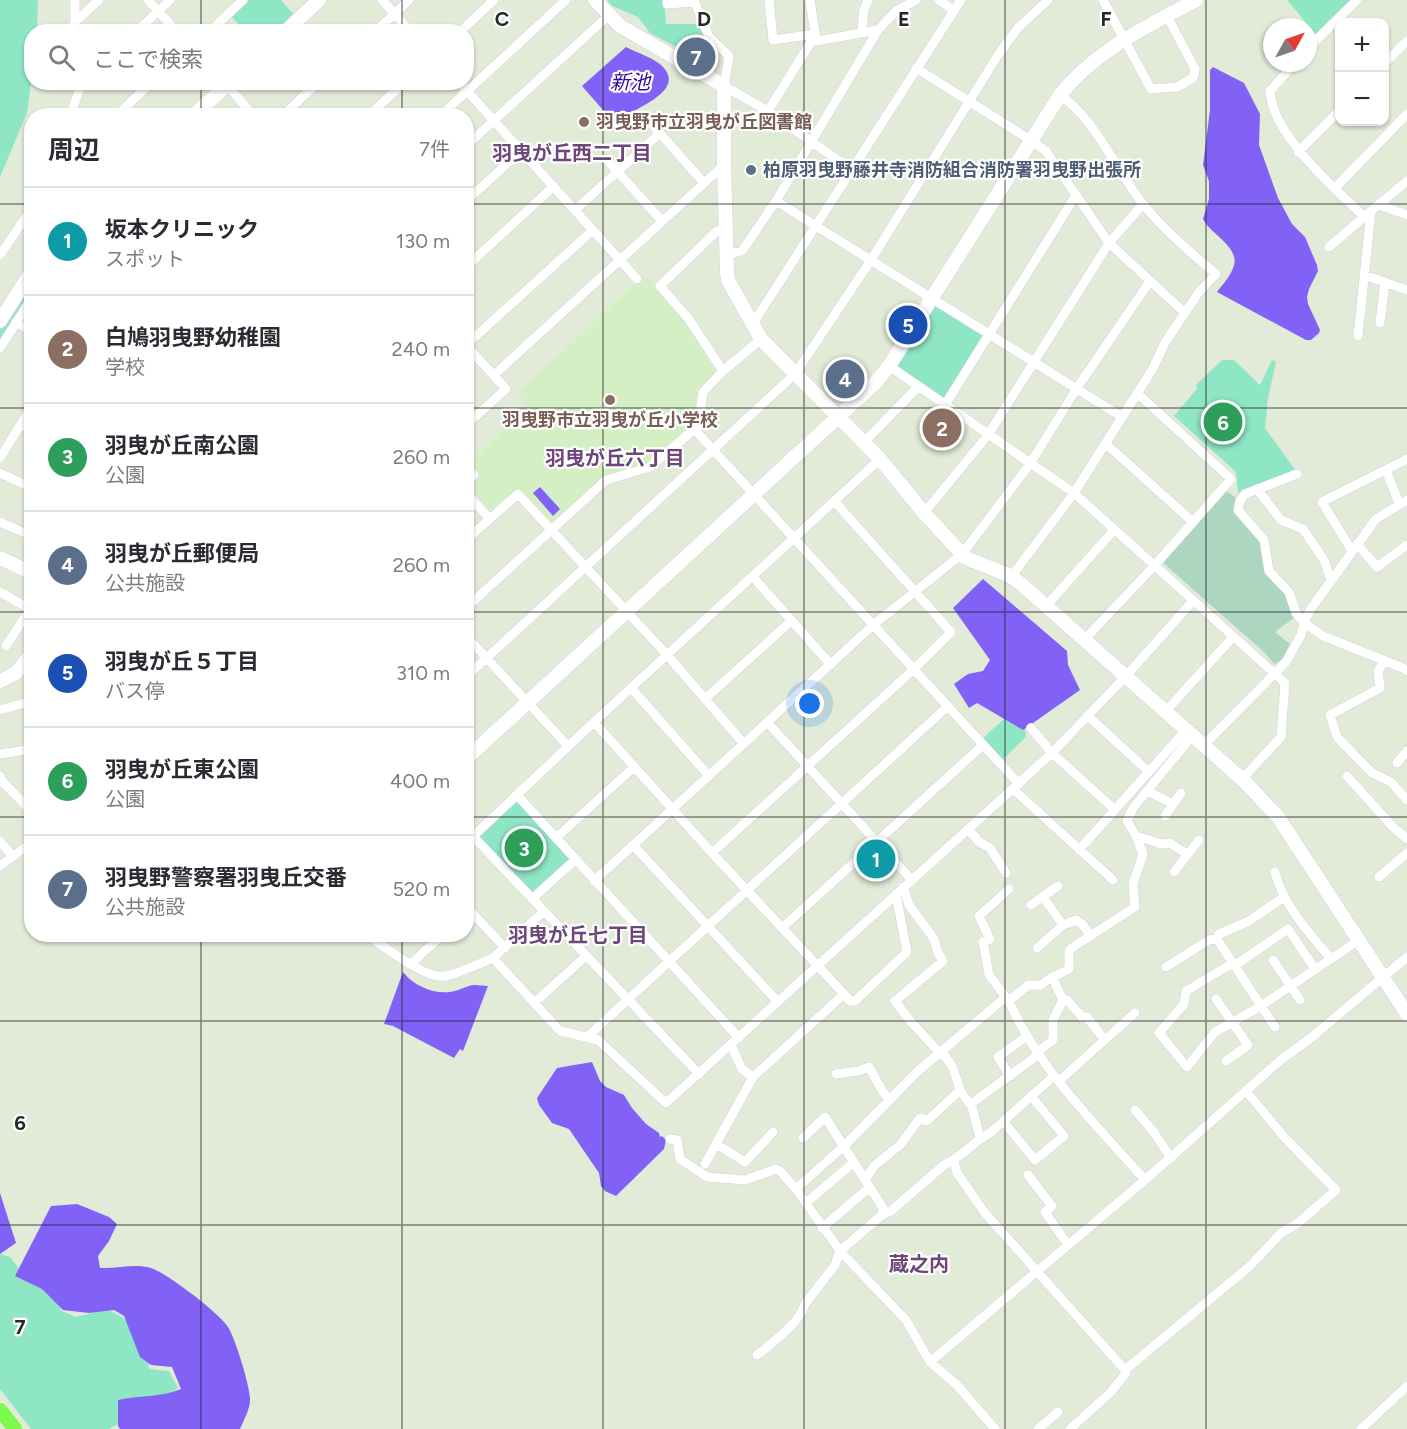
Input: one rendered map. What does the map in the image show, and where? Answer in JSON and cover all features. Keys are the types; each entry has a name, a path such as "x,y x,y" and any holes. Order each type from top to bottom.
{"main road":[{"path":"0,1410 15,1429"}],"street":[{"path":"75,0 75,24"},
{"path":"78,24 99,0"},
{"path":"148,0 170,24"},
{"path":"144,24 170,0"},
{"path":"218,24 243,0"},
{"path":"294,24 319,0"},
{"path":"382,0 403,24"},
{"path":"383,24 409,0"},
{"path":"468,24 494,0"},
{"path":"474,84 566,0"},
{"path":"595,0 620,26 768,111 852,170"},
{"path":"667,0 667,4 695,1 709,37 729,56 724,86 725,229 728,280 761,339 880,459 924,513 962,554 978,564 1011,577 1047,605 1242,779 1278,818 1407,1014"},
{"path":"769,0 773,40 878,30"},
{"path":"810,0 816,37"},
{"path":"862,32 864,10 868,0"},
{"path":"726,255 742,251 776,201 878,30 896,11 916,0"},
{"path":"939,0 954,10"},
{"path":"752,325 961,0"},
{"path":"474,670 795,374 871,260 1018,28 1048,0"},
{"path":"1103,0 1151,89 1177,87 1193,78 1195,69 1167,16"},
{"path":"474,752 876,382 889,366 1060,95 1074,77 1124,39 1196,0"},
{"path":"1317,39 1357,0"},
{"path":"474,139 609,15"},
{"path":"768,111 816,37"},
{"path":"1389,59 1407,41"},
{"path":"916,68 1046,151 1109,243 1185,312"},
{"path":"1287,72 1270,91 1274,109 1298,152 1335,188 1371,211 1407,215"},
{"path":"73,108 79,90"},
{"path":"124,108 144,90"},
{"path":"202,108 221,90"},
{"path":"232,90 247,108"},
{"path":"291,108 310,90"},
{"path":"377,108 396,90"},
{"path":"448,108 466,91 637,279"},
{"path":"1011,577 1074,493 1152,370 1166,341 1199,292 1215,274 1178,242 1143,204 1077,106 1060,95"},
{"path":"1335,188 1407,114"},
{"path":"1298,152 1335,115"},
{"path":"649,121 704,183"},
{"path":"575,210 660,134"},
{"path":"474,194 521,151"},
{"path":"607,160 662,221"},
{"path":"494,375 724,165"},
{"path":"1329,247 1407,181"},
{"path":"474,260 554,186"},
{"path":"945,405 1076,195"},
{"path":"776,201 1122,417"},
{"path":"924,513 988,435 1109,243 1143,204"},
{"path":"1358,336 1371,211"},
{"path":"0,255 24,220"},
{"path":"723,371 688,318 660,286 717,231 725,229"},
{"path":"474,339 593,230"},
{"path":"1364,275 1407,290"},
{"path":"594,881 872,626 962,554 1030,464 1077,388 1150,281"},
{"path":"1380,323 1385,282"},
{"path":"0,348 5,317 24,285"},
{"path":"5,317 24,304"},
{"path":"5,317 24,328"},
{"path":"474,601 606,480 650,467 698,426 703,392 723,371 761,339"},
{"path":"474,353 507,389 474,418"},
{"path":"889,366 1074,493 1285,683 1281,737 1242,779"},
{"path":"864,442 918,387"},
{"path":"1085,639 1155,566 1231,479 1137,393"},
{"path":"0,458 24,419"},
{"path":"694,429 872,626 948,706 1016,787 1113,880"},
{"path":"1105,443 1193,522"},
{"path":"474,832 517,795 880,459"},
{"path":"1407,459 1322,502 1354,548 1377,567 1407,545"},
{"path":"1204,746 1286,662 1301,635 1310,610 1354,548 1376,519 1403,502 1386,470"},
{"path":"0,473 24,484"},
{"path":"1297,474 1245,494 1240,501 1238,510 1264,540 1269,571 1289,592 1296,613 1304,623 1323,636 1406,668"},
{"path":"1257,489 1281,520 1303,529 1324,560 1331,580"},
{"path":"474,533 518,494 668,656 744,744"},
{"path":"474,502 490,519"},
{"path":"712,853 913,670 951,632 835,502"},
{"path":"0,522 24,532"},
{"path":"1047,605 1114,530"},
{"path":"0,558 24,569"},
{"path":"753,577 831,665"},
{"path":"0,592 24,606"},
{"path":"493,958 560,1031 598,1040 666,1103 1052,753 1126,676 1193,601"},
{"path":"2,646 24,617"},
{"path":"705,699 791,621"},
{"path":"1166,711 1233,637"},
{"path":"474,645 568,746"},
{"path":"1384,661 1378,671 1380,688 1330,715 1337,737 1372,773 1391,782 1407,800"},
{"path":"0,681 16,673 24,663"},
{"path":"632,689 709,776"},
{"path":"0,710 24,704"},
{"path":"588,1036 948,706"},
{"path":"1088,716 1148,771"},
{"path":"594,722 850,1001 855,1000 907,952 899,891"},
{"path":"767,722 911,879"},
{"path":"1031,728 1052,753 1114,809"},
{"path":"1079,849 1148,771 1189,733"},
{"path":"796,1189 918,1071 1007,999 1028,985 1041,985 1069,969 1069,951 1073,947 1135,907 1133,884 1143,855 1127,821 1133,808 1189,733"},
{"path":"782,928 983,745"},
{"path":"0,754 24,750"},
{"path":"1397,763 1407,751"},
{"path":"556,838 634,766"},
{"path":"0,776 1,780 24,804"},
{"path":"1347,776 1393,827 1406,834"},
{"path":"1147,791 1173,804"},
{"path":"1165,816 1181,793"},
{"path":"517,795 739,1038"},
{"path":"968,829 979,842 990,848 1006,873"},
{"path":"1136,836 1162,844 1170,843 1187,854"},
{"path":"1174,872 1199,840"},
{"path":"0,841 12,856"},
{"path":"474,841 699,1074"},
{"path":"633,845 778,1002"},
{"path":"0,866 24,848"},
{"path":"1379,877 1407,853"},
{"path":"532,899 575,860"},
{"path":"1275,872 1284,897 1331,959"},
{"path":"1031,905 1058,886"},
{"path":"1009,889 979,916 990,939 982,942 989,975 1007,999 1027,1036 1056,1078 1145,1180"},
{"path":"899,891 934,939 943,962 895,1001 911,1022 952,1066 960,1090 970,1105 980,1138"},
{"path":"1043,897 1063,925"},
{"path":"1217,939 1219,934 1249,921 1284,897"},
{"path":"377,942 411,964 443,977 493,958 544,911"},
{"path":"474,916 505,948"},
{"path":"1037,948 1063,925 1076,920 1091,936"},
{"path":"1315,969 1288,929 1186,991 1184,1004 1159,1033 1187,1067 1215,1032 1261,1006 1359,940"},
{"path":"1217,939 1275,1027"},
{"path":"1166,967 1209,940 1217,939"},
{"path":"411,964 434,942"},
{"path":"534,1003 586,956"},
{"path":"930,1362 1171,1158 1246,1091 1407,957"},
{"path":"1273,960 1300,1000"},
{"path":"1052,977 1064,1000 1067,999 1082,1017 1087,1017 1104,1039"},
{"path":"705,1164 753,1077 844,994"},
{"path":"1216,999 1248,1045 1226,1061"},
{"path":"970,1105 1010,1076 1053,1040 1053,1020 1064,1000"},
{"path":"757,1355 778,1338 800,1315 805,1304 835,1265 840,1251 944,1165 954,1161 1031,1096 1085,1059 1104,1039 1135,1013"},
{"path":"1010,1076 998,1058 1027,1036"},
{"path":"731,1045 741,1069 753,1077"},
{"path":"836,1074 869,1067 883,1092 890,1099"},
{"path":"822,1227 867,1184 874,1166 900,1145 920,1118 927,1121 960,1090"},
{"path":"1070,1429 1111,1392 1126,1373 1125,1370 1250,1266 1281,1233 1298,1223 1335,1190 1246,1091"},
{"path":"1003,1121 1035,1160 1064,1136 1031,1096"},
{"path":"1135,1110 1171,1158"},
{"path":"803,1138 825,1118 883,1208 882,1215"},
{"path":"716,1144 745,1162 773,1132"},
{"path":"670,1139 677,1140 680,1159 706,1177 745,1180 776,1169 780,1171 796,1189 840,1251 906,1320 930,1362 957,1385 995,1429"},
{"path":"954,1161 957,1173 978,1204 1125,1370"},
{"path":"806,1203 854,1162"},
{"path":"1028,1175 1052,1206 1045,1212 1068,1245"},
{"path":"1361,1429 1407,1386"},
{"path":"1038,1429 1058,1412"}],"shaded area":[{"path":"0,0 38,0 37,24 24,24 24,90 30,90 28,108 24,108 24,120 0,177"},
{"path":"247,0 281,0 294,15 284,24 238,24 231,16"},
{"path":"607,0 664,0 666,24 699,24 705,38 691,55 650,33 638,17 612,6"},
{"path":"1287,0 1355,0 1318,37 1317,18 1302,18"},
{"name":"羽曳野市立羽曳が丘小学校","path":"644,276 683,317 716,372 700,387 692,423 649,465 605,475 552,524 518,488 491,512 474,494 474,481 481,475 474,467 474,459 528,406 518,393"},
{"path":"24,290 24,304 0,343 0,329"},
{"path":"933,304 984,336 944,400 894,366"},
{"path":"1222,360 1234,360 1260,385 1272,360 1276,362 1268,398 1265,428 1296,471 1238,493 1236,472 1174,416 1197,389 1196,385"},
{"path":"1226,491 1236,498 1234,512 1261,543 1266,571 1287,593 1295,617 1275,632 1290,644 1282,660 1274,664 1265,653 1162,562"},
{"path":"1004,719 1025,729 1026,737 1003,759 983,738"},
{"path":"517,795 573,860 533,896 475,835"},
{"path":"0,1254 10,1257 23,1274 50,1291 62,1311 76,1317 107,1309 122,1317 146,1340 149,1369 169,1371 178,1388 162,1401 109,1429 31,1429 0,1389"}],"water":[{"name":"新池","path":"626,47 660,64 668,75 668,82 659,95 631,113 617,126 582,86"},
{"path":"1213,67 1244,83 1260,114 1259,145 1278,198 1292,224 1305,237 1317,265 1318,271 1307,297 1320,330 1311,340 1306,340 1217,292 1230,275 1235,261 1230,248 1203,219 1209,199 1209,181 1203,165 1210,110 1210,70"},
{"path":"540,487 560,509 553,516 533,493"},
{"path":"983,579 1067,651 1068,665 1080,690 1023,730 977,703 969,708 954,684 968,674 983,671 990,660 953,608"},
{"path":"403,972 418,985 437,992 450,992 473,985 488,986 463,1051 460,1049 454,1058 393,1026 384,1024"},
{"path":"592,1062 600,1081 606,1087 624,1095 646,1124 666,1140 664,1149 616,1196 605,1191 601,1186 599,1173 569,1129 552,1123 539,1105 537,1098 557,1068"},
{"path":"0,1193 16,1243 0,1254"},
{"path":"77,1204 109,1217 117,1224 109,1241 98,1256 100,1268 138,1266 159,1271 204,1303 228,1327 242,1362 250,1398 240,1429 120,1429 118,1400 166,1394 181,1389 172,1367 151,1365 140,1357 124,1316 114,1310 89,1313 63,1310 42,1289 15,1276 51,1206"}],"place":[{"name":"羽曳野警察署羽曳丘交番","path":"696,57"},
{"name":"羽曳野市立羽曳が丘図書館","path":"584,122"},
{"name":"柏原羽曳野藤井寺消防組合消防署羽曳野出張所","path":"751,170"},
{"name":"羽曳が丘５丁目","path":"908,325"},
{"name":"羽曳が丘郵便局","path":"845,379"},
{"name":"羽曳野市立羽曳が丘小学校","path":"610,400"},
{"name":"羽曳が丘東公園","path":"1223,422"},
{"name":"白鳩羽曳野幼稚園","path":"942,428"},
{"name":"羽曳が丘南公園","path":"524,848"},
{"name":"坂本クリニック","path":"876,859"}],"district":[{"name":"羽曳が丘西二丁目","path":"572,153"},
{"name":"羽曳が丘六丁目","path":"615,458"},
{"name":"羽曳が丘七丁目","path":"578,935"},
{"name":"蔵之内","path":"919,1264"}]}
